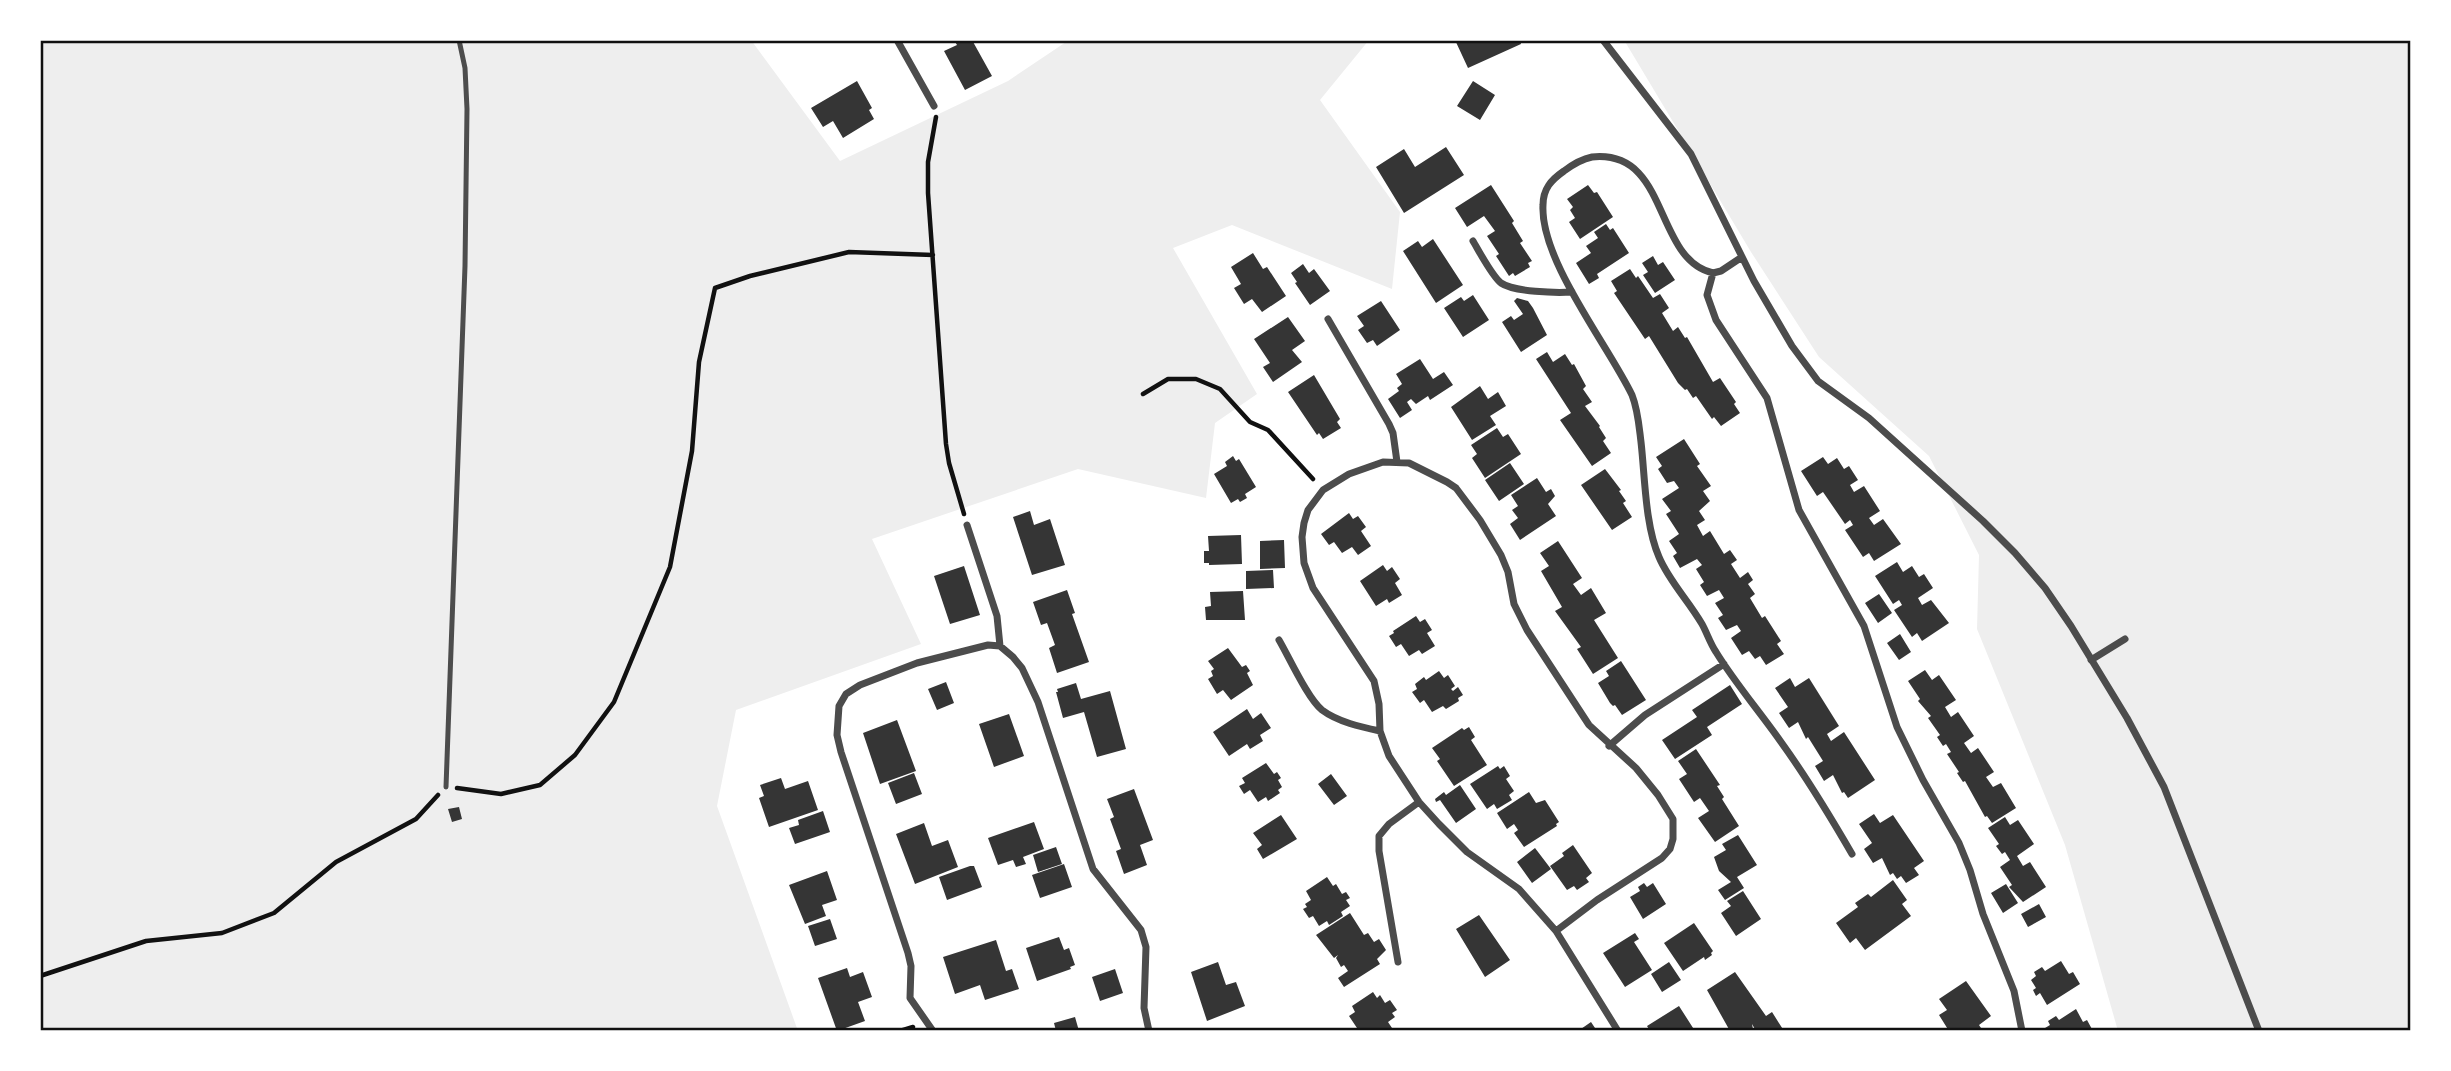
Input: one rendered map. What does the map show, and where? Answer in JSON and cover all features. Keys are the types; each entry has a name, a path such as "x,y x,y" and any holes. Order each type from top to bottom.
{"street":[{"path":"897,40 934,106"},
{"path":"1603,40 1692,154 1754,281 1792,346 1818,381 1869,418 1974,512 2015,552 2045,588 2127,718 2164,787 2259,1031"},
{"path":"1742,257 1721,271 1713,273 1700,270 1686,258 1653,192 1635,169 1624,162 1605,157 1590,158 1572,164 1551,179 1542,204 1547,234 1572,292 1634,399 1639,420 1650,522 1657,554 1666,572 1702,624 1714,649 1820,799 1852,854"},
{"path":"1473,241 1500,282 1514,287 1555,293 1572,292"},
{"path":"1713,273 1707,295 1716,320 1767,398 1800,510 1864,626 1897,727 1959,843 1983,914 2014,991 2022,1031"},
{"path":"1328,319 1389,424 1393,433 1396,462"},
{"path":"1556,931 1597,900 1662,858 1670,849 1673,839 1673,819 1636,768 1589,725 1520,618 1501,555 1480,520 1455,488 1409,463 1383,462 1364,467 1323,490 1308,510 1302,537 1304,563 1313,588 1374,681 1379,704 1380,731 1389,756 1419,802 1467,852 1519,889 1556,931 1618,1031"},
{"path":"967,525 997,616 1000,646 1022,668 1029,681 1093,869 1141,930 1146,947 1144,1008 1149,1031"},
{"path":"2091,660 2125,639"},
{"path":"1279,640 1314,701 1322,710 1360,727 1380,731"},
{"path":"933,1031 910,998 911,966 908,953 841,752 837,735 839,706 846,694 860,685 917,663 988,645 1000,646"},
{"path":"1609,746 1645,715 1724,664"},
{"path":"1398,962 1379,851 1379,836 1419,802"}],"lane":[{"path":"446,787 465,266 467,109 465,68 459,40"}],"path":[{"path":"934,106 936,127 928,162 928,193 946,444 967,525"},
{"path":"40,976 146,941 222,933 274,913 336,862 416,819 446,787 501,794 540,785 576,755 614,702 670,567 692,451 699,362 715,288 750,276 849,252 933,255"},
{"path":"1143,394 1168,379 1196,379 1220,389 1250,422 1268,430 1323,490"}],"shaded area":[{"path":"40,40 751,40 840,161 1008,81 1069,40 1369,40 1320,100 1400,212 1392,289 1232,225 1173,248 1257,394 1215,423 1206,498 1078,469 872,539 921,644 736,710 717,806 798,1031 40,1031"},
{"path":"1624,40 2411,40 2411,1031 2118,1031 2065,845 1977,629 1979,555 1929,456 1819,357 1751,252"}],"building":[{"path":"954,40 972,40 992,76 965,90 944,51 957,45"},
{"path":"1455,40 1520,40 1521,44 1468,68"},
{"path":"857,81 872,108 869,110 874,119 843,138 833,121 823,127 811,108"},
{"path":"1473,81 1495,95 1480,120 1457,106"},
{"path":"1446,147 1464,175 1404,213 1376,167 1404,149 1415,167"},
{"path":"1491,185 1514,221 1512,223 1523,241 1520,243 1532,261 1528,263 1530,267 1515,276 1513,273 1509,276 1496,256 1499,254 1487,236 1495,231 1484,216 1467,227 1455,208"},
{"path":"1588,185 1594,193 1597,192 1613,217 1580,239 1569,222 1575,218 1570,210 1573,207 1567,199"},
{"path":"1606,224 1610,230 1613,228 1629,253 1597,274 1599,278 1589,284 1576,263 1591,253 1586,246 1598,238 1594,232"},
{"path":"1433,239 1463,285 1436,303 1403,251 1418,241 1422,247"},
{"path":"1253,253 1263,269 1267,267 1286,296 1262,312 1252,299 1244,304 1234,288 1241,284 1231,267"},
{"path":"1653,256 1658,265 1663,262 1675,280 1655,293 1643,275 1648,272 1642,263"},
{"path":"1303,264 1309,273 1314,269 1330,291 1310,305 1291,273"},
{"path":"1630,269 1653,298 1660,294 1669,308 1662,313 1673,331 1678,327 1685,338 1687,337 1713,382 1720,378 1736,402 1734,404 1740,413 1721,426 1714,417 1712,419 1696,396 1693,398 1687,389 1678,383 1649,336 1645,339 1614,293 1617,291 1611,281"},
{"path":"1473,295 1489,320 1463,337 1444,308 1461,297 1464,301"},
{"path":"1517,298 1528,301 1547,335 1521,352 1502,322 1511,316 1514,320 1523,314 1514,301"},
{"path":"1381,301 1400,330 1377,346 1373,340 1367,343 1358,330 1364,326 1357,316"},
{"path":"1288,317 1305,341 1292,350 1302,362 1273,382 1263,367 1270,363 1254,339"},
{"path":"1547,352 1553,362 1565,354 1586,386 1583,389 1592,402 1585,406 1600,426 1606,438 1603,441 1611,453 1592,466 1560,420 1571,413 1536,359"},
{"path":"1420,359 1433,379 1444,372 1453,385 1430,400 1428,396 1416,404 1411,399 1407,402 1412,410 1400,418 1388,399 1399,391 1397,388 1402,384 1396,374"},
{"path":"1314,375 1340,419 1337,422 1341,428 1323,439 1319,433 1317,435 1288,392"},
{"path":"1480,386 1488,399 1498,392 1506,406 1490,416 1496,425 1472,440 1451,407"},
{"path":"1497,428 1503,437 1508,434 1521,454 1485,478 1472,458 1477,454 1471,445"},
{"path":"1684,439 1700,464 1697,466 1711,486 1703,491 1710,501 1699,511 1705,520 1697,525 1703,536 1710,531 1724,554 1730,550 1737,560 1731,564 1740,578 1748,572 1753,580 1748,584 1755,594 1750,598 1781,641 1777,644 1784,654 1766,665 1760,656 1755,659 1749,651 1742,655 1731,638 1741,631 1737,625 1726,630 1718,618 1723,615 1715,603 1724,598 1719,590 1707,596 1700,585 1704,582 1696,569 1702,565 1697,559 1680,568 1673,556 1677,553 1669,541 1679,534 1666,514 1671,511 1662,499 1679,488 1674,481 1667,483 1658,469 1662,466 1656,457"},
{"path":"1233,456 1236,461 1239,459 1256,487 1245,494 1247,498 1231,503 1214,474 1227,466 1225,462"},
{"path":"1823,457 1828,464 1837,458 1844,469 1849,466 1858,480 1850,485 1854,492 1864,486 1880,511 1869,518 1874,525 1883,519 1901,544 1874,561 1869,553 1863,557 1845,530 1853,525 1850,520 1845,524 1823,492 1817,496 1801,471"},
{"path":"1510,463 1524,484 1499,501 1485,480"},
{"path":"1605,469 1621,490 1619,491 1626,501 1623,503 1632,517 1612,530 1581,485"},
{"path":"1537,478 1546,492 1551,489 1555,496 1548,504 1556,516 1520,540 1510,524 1518,518 1512,510 1518,506 1511,495"},
{"path":"1030,511 1034,525 1050,519 1065,565 1032,575 1013,517"},
{"path":"1349,513 1353,519 1358,516 1366,527 1361,531 1371,546 1358,555 1352,547 1342,553 1334,542 1329,545 1321,534"},
{"path":"1241,535 1242,564 1204,563 1204,551 1209,551 1208,536"},
{"path":"1284,540 1285,568 1260,569 1260,541"},
{"path":"1558,541 1582,578 1573,584 1581,595 1591,588 1606,613 1594,620 1618,658 1593,674 1577,649 1581,647 1555,611 1562,607 1541,571 1549,566 1540,553"},
{"path":"1897,562 1903,572 1912,566 1919,577 1924,574 1933,588 1918,598 1922,605 1931,600 1949,623 1922,641 1917,633 1912,637 1894,610 1902,605 1899,600 1893,604 1875,576"},
{"path":"1383,565 1387,571 1392,567 1400,579 1395,583 1402,595 1389,603 1387,599 1376,606 1360,581"},
{"path":"964,566 980,615 950,624 934,576"},
{"path":"1273,570 1274,588 1246,589 1246,571"},
{"path":"1067,590 1075,613 1072,614 1089,662 1057,673 1049,648 1055,645 1047,623 1041,625 1033,602"},
{"path":"1243,591 1245,620 1206,620 1205,607 1211,606 1210,592"},
{"path":"1879,594 1892,613 1878,623 1865,603"},
{"path":"1416,616 1420,622 1425,619 1432,630 1427,633 1435,646 1422,654 1419,650 1409,656 1401,644 1396,647 1389,636"},
{"path":"1900,634 1911,652 1899,660 1887,643"},
{"path":"1228,648 1242,667 1246,665 1253,685 1231,700 1223,690 1217,694 1208,679 1213,676 1211,671 1214,669 1208,661"},
{"path":"1621,661 1646,700 1622,715 1615,705 1610,703 1598,683 1609,676 1606,671"},
{"path":"1925,670 1932,680 1939,675 1956,700 1945,707 1951,717 1958,712 1974,736 1964,743 1971,753 1978,748 1994,772 1986,777 1993,787 2001,783 2016,808 1992,823 1985,817 1965,781 1963,782 1957,773 1959,772 1947,754 1951,752 1937,737 1940,735 1928,718 1931,716 1918,701 1920,699 1908,681"},
{"path":"1439,671 1444,678 1448,675 1455,686 1451,689 1453,691 1458,687 1463,695 1446,709 1443,706 1432,712 1424,700 1420,703 1412,692 1417,689 1415,684 1424,677 1426,680"},
{"path":"1790,678 1795,687 1809,678 1839,726 1827,734 1831,741 1844,732 1875,780 1848,798 1842,793 1833,775 1824,781 1815,766 1823,761 1808,737 1806,739 1798,722 1789,728 1779,713 1788,707 1775,688"},
{"path":"946,682 954,703 937,710 928,689"},
{"path":"1076,683 1081,699 1110,691 1126,749 1097,757 1084,712 1063,718 1057,689"},
{"path":"1730,685 1742,704 1707,727 1712,735 1675,759 1662,740 1697,717 1692,710"},
{"path":"1247,709 1253,719 1261,713 1271,728 1260,735 1263,741 1250,749 1247,744 1229,756 1213,732"},
{"path":"1009,714 1024,756 994,767 979,724"},
{"path":"897,720 916,771 880,784 863,733"},
{"path":"1469,727 1475,737 1471,740 1487,765 1454,786 1437,761 1440,759 1432,748 1462,728 1464,730"},
{"path":"1696,749 1720,785 1717,786 1724,797 1722,799 1739,826 1715,842 1698,818 1709,811 1700,798 1694,802 1679,779 1687,774 1678,761"},
{"path":"1266,763 1274,774 1277,772 1281,778 1278,780 1282,787 1278,790 1280,793 1268,801 1266,797 1258,802 1250,790 1244,794 1239,786 1245,783 1242,778"},
{"path":"1498,766 1500,769 1504,766 1510,776 1506,779 1514,791 1509,795 1512,800 1497,809 1494,804 1487,809 1470,784"},
{"path":"914,773 922,794 896,804 888,783"},
{"path":"1331,774 1347,796 1334,805 1318,784"},
{"path":"781,778 785,789 808,781 818,810 769,827 759,798 764,796 760,785"},
{"path":"1460,785 1476,809 1456,823 1440,800 1436,802 1435,799"},
{"path":"1134,789 1153,840 1140,845 1147,865 1124,874 1116,851 1121,849 1110,819 1114,817 1107,799"},
{"path":"1529,792 1536,803 1545,800 1559,822 1524,847 1514,833 1518,830 1514,824 1507,829 1497,813"},
{"path":"459,807 462,819 452,822 448,809"},
{"path":"823,811 830,832 795,844 789,828 799,825 798,820"},
{"path":"1874,814 1880,823 1893,815 1924,861 1914,868 1919,875 1906,883 1901,876 1897,879 1893,873 1890,875 1882,858 1873,863 1864,849 1872,843 1859,824"},
{"path":"1281,815 1297,839 1263,859 1257,849 1262,845 1253,833"},
{"path":"2005,817 2010,825 2018,820 2034,844 2017,856 2023,866 2030,862 2046,887 2023,902 2009,887 2012,885 2000,867 2010,860 2005,852 2002,854 1996,846 1999,844 1988,828"},
{"path":"1034,822 1044,849 1023,857 1026,864 1016,867 1013,860 998,865 988,838"},
{"path":"924,823 932,846 948,840 958,867 915,884 896,834"},
{"path":"1738,835 1757,865 1737,877 1744,888 1725,900 1718,890 1731,882 1719,871 1714,857 1726,850 1722,844"},
{"path":"1573,845 1592,873 1586,878 1589,882 1577,890 1574,886 1567,890 1550,866"},
{"path":"1056,847 1062,864 1038,872 1033,855"},
{"path":"1535,848 1551,869 1532,883 1517,862"},
{"path":"1064,864 1072,887 1040,898 1032,875"},
{"path":"974,866 982,887 947,900 939,877"},
{"path":"827,871 837,900 822,905 826,916 805,924 789,885"},
{"path":"1327,877 1333,886 1336,884 1342,894 1346,892 1350,898 1346,900 1350,906 1341,912 1343,916 1329,925 1327,921 1319,926 1313,916 1309,918 1303,909 1311,900 1306,891"},
{"path":"1893,880 1907,900 1902,904 1911,916 1865,950 1856,938 1850,943 1836,923 1858,907 1855,903 1868,894 1871,897"},
{"path":"1644,883 1647,887 1653,883 1666,904 1643,919 1630,897 1640,891 1638,887"},
{"path":"2006,884 2018,903 2003,913 1991,893"},
{"path":"1743,891 1761,919 1736,936 1721,913 1731,906 1727,901"},
{"path":"2039,904 2046,917 2028,927 2021,914"},
{"path":"1350,913 1364,935 1368,933 1374,942 1379,939 1386,950 1377,959 1380,964 1344,987 1338,978 1348,971 1344,965 1341,967 1336,958 1338,955 1334,958 1316,935"},
{"path":"1479,915 1510,960 1485,977 1456,929"},
{"path":"830,919 837,939 815,946 808,926"},
{"path":"1694,923 1713,951 1705,960 1704,957 1683,971 1664,943"},
{"path":"1635,933 1639,939 1634,942 1652,970 1625,987 1603,953"},
{"path":"1059,937 1064,950 1069,948 1075,965 1070,967 1071,969 1037,981 1026,948"},
{"path":"996,940 1006,971 1012,969 1019,989 985,1000 980,985 955,994 943,957"},
{"path":"2061,961 2069,974 2073,972 2080,984 2047,1005 2040,993 2036,996 2033,990 2036,988 2031,980 2036,976 2034,972 2042,967 2045,971"},
{"path":"1218,962 1226,985 1236,982 1245,1006 1207,1021 1191,972"},
{"path":"1669,962 1681,980 1662,992 1651,974"},
{"path":"847,968 850,977 863,972 872,997 858,1002 865,1021 837,1031 818,978"},
{"path":"1115,969 1123,993 1100,1001 1092,977"},
{"path":"1735,972 1766,1016 1772,1012 1784,1031 1756,1031 1752,1024 1753,1029 1750,1031 1730,1031 1707,990"},
{"path":"1966,981 1991,1016 1979,1025 1983,1031 1949,1031 1939,1015 1947,1010 1939,999"},
{"path":"1373,992 1377,998 1380,995 1385,1003 1390,1000 1397,1010 1392,1013 1395,1017 1388,1022 1392,1028 1388,1031 1359,1031 1349,1016 1355,1012 1352,1006"},
{"path":"1679,1006 1695,1031 1650,1031 1647,1026"},
{"path":"2076,1009 2083,1022 2087,1020 2093,1031 2047,1031 2045,1028 2050,1025 2048,1021 2056,1016 2059,1020"},
{"path":"1075,1017 1079,1031 1056,1031 1054,1023"},
{"path":"1591,1022 1597,1031 1578,1031"}]}
